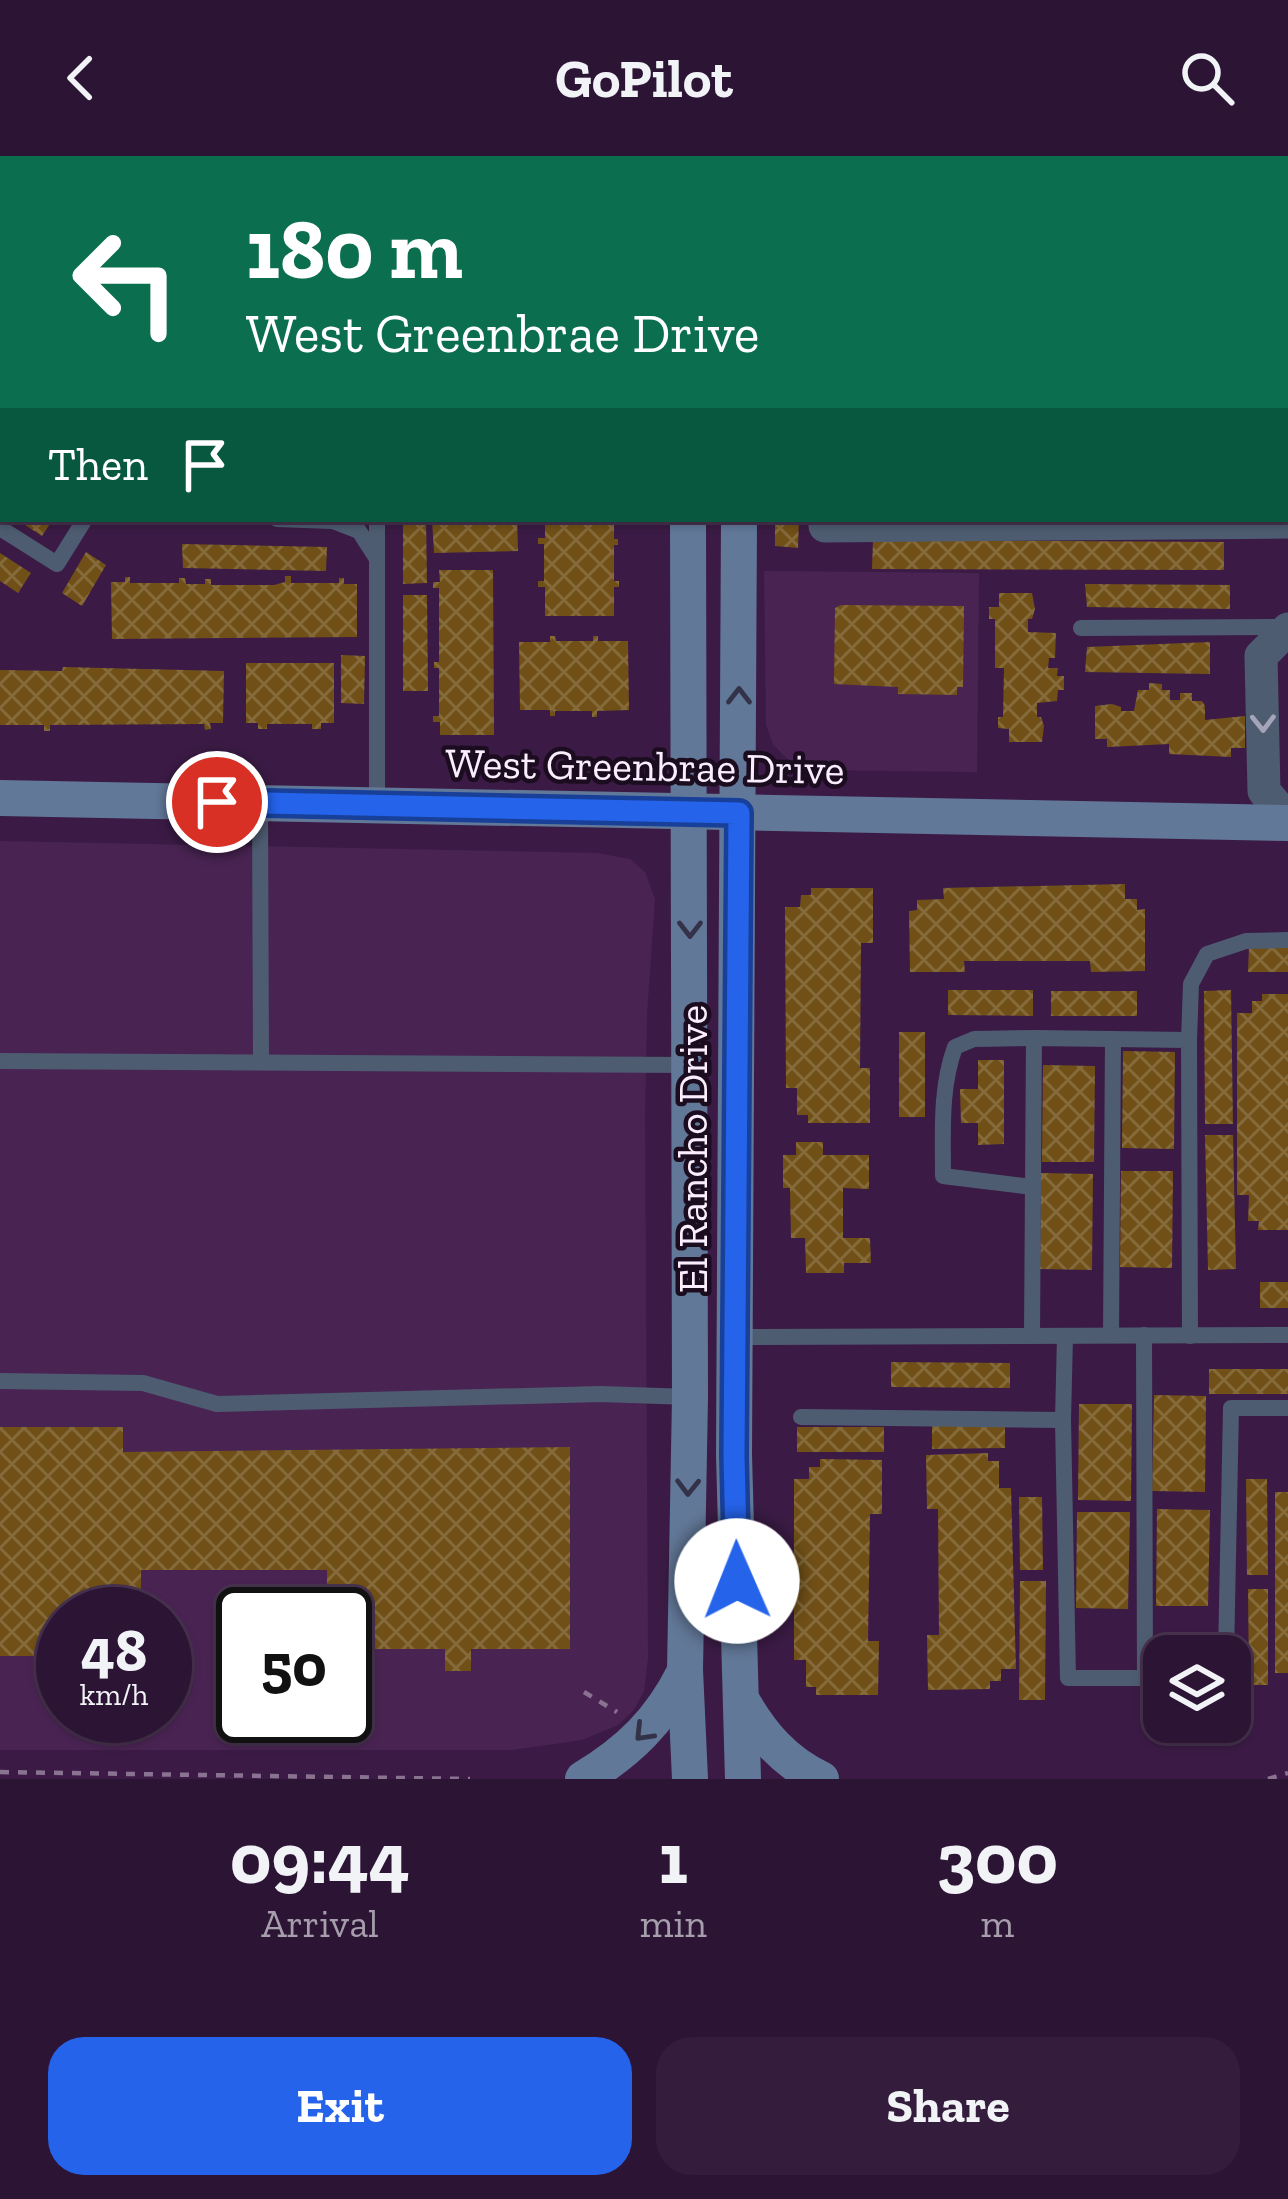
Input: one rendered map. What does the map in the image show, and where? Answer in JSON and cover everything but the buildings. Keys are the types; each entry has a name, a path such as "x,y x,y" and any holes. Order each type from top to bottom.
{"main road":[{"name":"El Rancho Drive","path":"688,522 686,1670 690,1779"},
{"name":"El Rancho Drive","path":"739,522 734,1456 742,1779"},
{"name":"West Greenbrae Drive","path":"0,798 1288,821"},
{"path":"583,1779 609,1764 655,1723 686,1670"},
{"path":"740,1697 755,1725 781,1754 821,1779"}],"street":[{"path":"825,522 824,526 1288,522"},
{"path":"1288,628 1261,656 1264,791 1288,821"}],"lane":[{"path":"0,528 57,564 83,522"},
{"path":"336,522 358,531 377,559"},
{"path":"377,522 377,806"},
{"path":"1082,628 1288,628"},
{"path":"260,803 261,1062"},
{"path":"1190,1336 1191,984 1207,954 1246,940 1288,940"},
{"path":"1032,1336 1034,1038"},
{"path":"1032,1187 943,1176 945,1074 955,1047 974,1039 1189,1040"},
{"path":"1112,1335 1113,1039"},
{"path":"0,1061 690,1066"},
{"path":"1144,1335 1153,1635"},
{"path":"736,1337 1288,1335"},
{"path":"1065,1336 1068,1678 1143,1678"},
{"path":"0,1382 143,1383 217,1404 600,1394 690,1397"},
{"path":"1226,1635 1231,1408 1288,1408"},
{"path":"801,1417 1063,1420"}],"path":[{"path":"584,1692 625,1720"},
{"path":"0,1772 470,1779"},
{"path":"1268,1779 1288,1773"}],"shaded area":[{"path":"764,571 979,573 977,772 813,770 790,762 773,744 766,725"},
{"path":"0,841 597,853 630,859 645,872 655,899 645,1116 648,1658 644,1691 618,1725 582,1740 512,1750 0,1750"}],"route":[{"path":"217,802 739,813 737,1581"}]}
